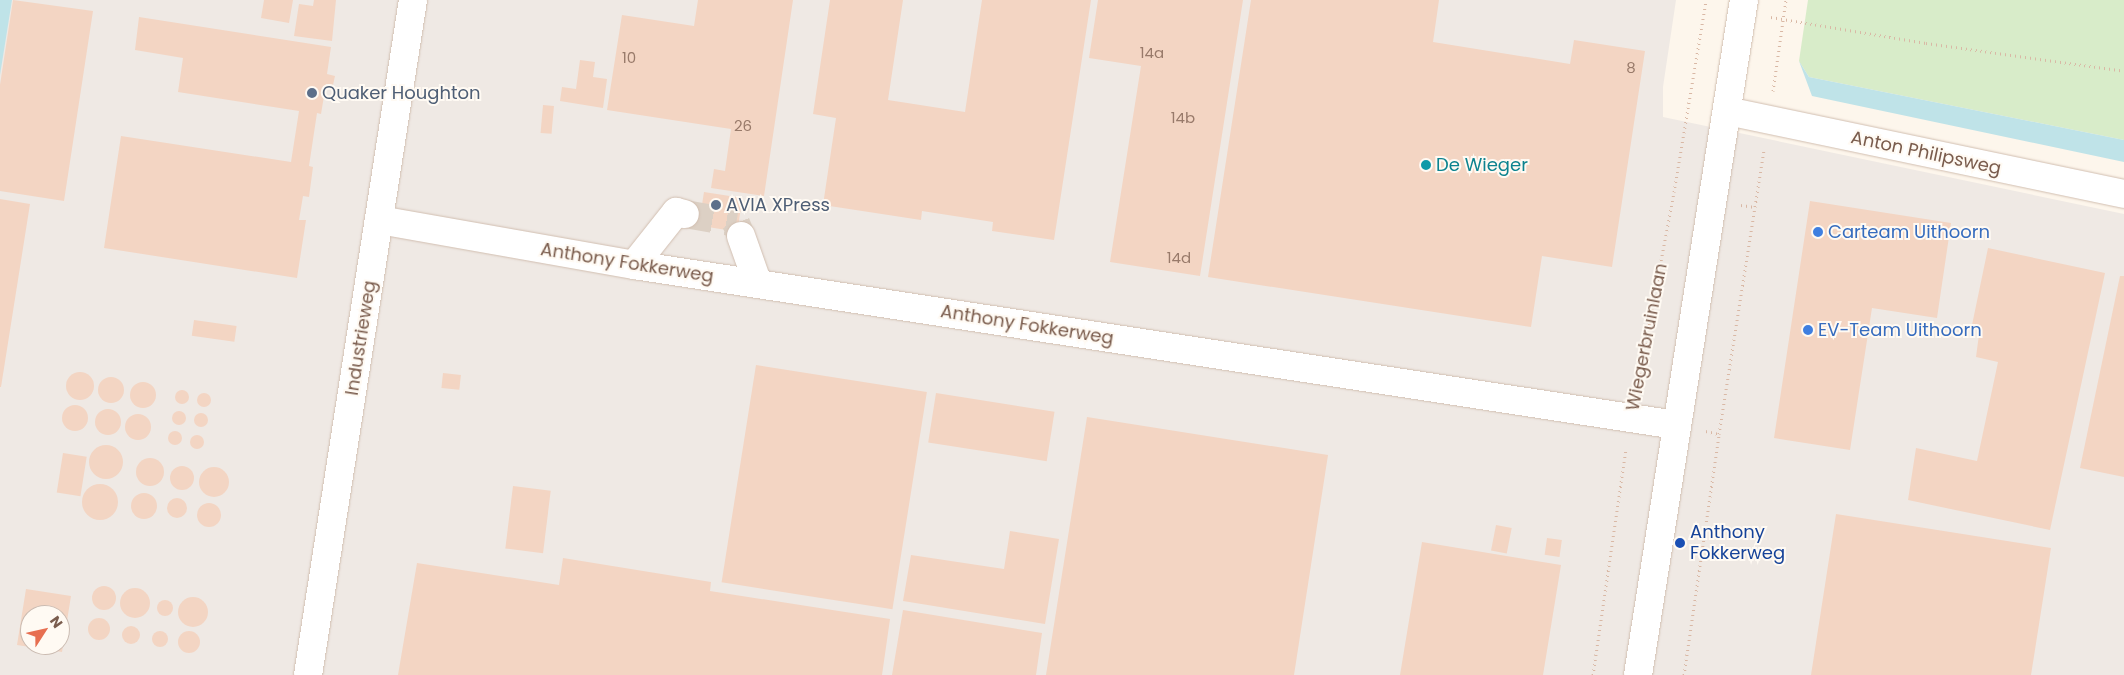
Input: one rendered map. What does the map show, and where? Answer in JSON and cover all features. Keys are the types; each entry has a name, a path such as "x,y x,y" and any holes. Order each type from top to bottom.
{"street":[{"name":"Industrieweg","path":"308,675 413,0"},
{"path":"1638,675 1743,6"},
{"name":"Anton Philipsweg","path":"1727,111 2124,194"},
{"path":"634,265 676,212 685,214"},
{"name":"Anthony Fokkerweg","path":"379,220 634,265 1676,426"},
{"path":"741,236 758,284"}],"path":[{"name":"Wiegerbruinlaan","path":"1593,675 1631,418 1674,192 1706,0"},
{"path":"1684,675 1718,434 1786,0"},
{"path":"1705,6 1743,6 1783,19 1926,43 2124,71"}],"shaded area":[{"path":"11,0 1676,0 1663,87 1663,117 2124,214 2124,675 0,675 0,70"}],"green space":[{"path":"1808,0 2124,0 2124,140 1809,77 1799,61"}],"water":[{"path":"0,0 12,0 0,75"},
{"path":"1799,61 1809,77 2124,140 2124,162 1812,96"}],"building":[{"path":"13,0 93,11 64,201 0,191 0,85"},
{"path":"264,0 293,0 289,23 261,18"},
{"path":"314,0 336,0 332,41 294,36 299,4 313,6"},
{"path":"698,0 793,0 764,196 711,188 714,169 725,171 731,129 607,110 622,15 694,26"},
{"path":"830,0 903,0 888,100 965,112 982,0 1091,0 1054,240 992,231 993,222 922,211 921,220 823,205 836,118 813,114"},
{"path":"1098,0 1243,0 1200,276 1110,262 1141,66 1089,58"},
{"name":"De Wieger","path":"1251,0 1439,0 1433,42 1570,64 1574,40 1645,51 1612,267 1542,256 1531,327 1208,277"},
{"path":"139,17 331,47 327,74 335,76 333,85 326,84 321,114 317,113 309,166 313,167 309,197 303,196 299,220 306,220 297,278 104,248 121,136 291,162 299,111 178,92 183,58 135,50"},
{"path":"580,60 595,62 593,77 607,79 603,108 560,101 562,87 576,89"},
{"path":"543,105 554,106 552,134 541,133"},
{"path":"704,192 743,198 737,232 699,226"},
{"path":"0,199 30,204 1,387 0,387"},
{"path":"1810,201 1951,223 1937,318 1872,308 1850,450 1774,438"},
{"path":"1988,248 2105,273 2050,530 1908,500 1916,448 1977,461 1998,362 1976,357 1980,327 1972,325"},
{"path":"2120,276 2124,276 2124,477 2080,468"},
{"path":"194,320 237,326 234,342 192,336"},
{"path":"756,365 927,392 892,609 722,582"},
{"path":"80,372 90,376 94,386 90,396 80,400 70,396 66,386 70,376"},
{"path":"443,373 461,375 459,390 441,388"},
{"path":"111,377 120,381 124,390 120,399 111,403 102,399 98,390 102,381"},
{"path":"143,382 152,386 156,395 152,404 143,408 134,404 130,395 134,386"},
{"path":"179,390 185,390 189,397 185,404 179,404 175,400 175,394"},
{"path":"201,393 207,393 211,400 207,407 201,407 197,403 197,397"},
{"path":"936,393 1055,412 1047,461 928,442"},
{"path":"75,405 84,409 88,418 84,427 75,431 66,427 62,418 66,409"},
{"path":"108,409 117,413 121,422 117,431 108,435 99,431 95,422 99,413"},
{"path":"176,411 182,411 186,418 182,425 176,425 172,421 172,415"},
{"path":"198,413 204,413 208,420 204,427 198,427 194,423 194,417"},
{"path":"138,414 147,418 151,427 147,436 138,440 129,436 125,427 129,418"},
{"path":"1087,417 1328,455 1294,675 1046,675"},
{"path":"172,431 178,431 182,438 178,445 172,445 168,441 168,435"},
{"path":"194,435 200,435 204,442 200,449 194,449 190,445 190,439"},
{"path":"106,445 113,446 118,450 122,455 122,469 118,474 113,478 106,479 99,478 94,474 90,469 89,462 90,455 94,450 99,446"},
{"path":"63,453 87,457 80,496 57,493"},
{"path":"150,458 160,462 164,472 160,482 150,486 140,482 136,472 140,462"},
{"path":"182,466 187,467 193,473 193,483 187,489 182,490 177,489 171,483 170,478 171,473 177,467"},
{"path":"214,467 225,471 229,482 225,493 214,497 203,493 199,482 203,471"},
{"path":"100,484 107,485 113,489 117,495 117,509 113,515 107,519 100,520 93,519 87,515 83,509 82,502 83,495 87,489 93,485"},
{"path":"513,486 551,491 543,553 505,549"},
{"path":"144,493 153,497 157,506 153,515 144,519 135,515 131,506 135,497"},
{"path":"177,498 184,501 187,508 184,515 177,518 170,515 167,508 170,501"},
{"path":"209,503 217,507 221,515 217,523 209,527 201,523 197,515 201,507"},
{"path":"1836,514 2051,548 2031,675 1811,675"},
{"path":"1496,525 1512,528 1507,554 1491,551"},
{"path":"1010,531 1059,539 1045,624 903,601 911,555 1004,569"},
{"path":"1547,538 1562,540 1559,557 1545,555"},
{"path":"1422,542 1561,565 1543,675 1400,675"},
{"path":"563,558 711,582 710,591 890,619 882,675 398,675 417,563 559,585"},
{"path":"104,586 112,590 116,598 112,606 104,610 96,606 92,598 96,590"},
{"path":"135,588 146,592 150,603 146,614 135,618 124,614 120,603 124,592"},
{"path":"26,589 71,596 70,605 23,605"},
{"path":"193,597 204,601 208,612 204,623 193,627 182,623 178,612 182,601"},
{"path":"165,600 171,602 173,608 171,614 165,616 159,614 157,608 159,602"},
{"path":"903,610 1042,633 1036,675 892,675"},
{"path":"95,618 103,618 110,625 110,633 103,640 95,640 88,633 88,625"},
{"path":"20,626 20,645 17,645"},
{"path":"131,626 137,629 140,635 137,641 131,644 125,641 122,635 125,629"},
{"path":"157,631 163,631 168,636 166,645 157,647 152,642 152,636"},
{"path":"189,631 197,634 200,642 197,650 189,653 181,650 178,642 181,634"}],"tunnel":[{"path":"685,214 736,223 741,236"}],"place":[{"name":"Quaker Houghton","path":"312,93"},
{"name":"De Wieger","path":"1426,165"},
{"name":"AVIA XPress","path":"716,205"},
{"name":"Carteam Uithoorn","path":"1818,232"},
{"name":"EV-Team Uithoorn","path":"1808,330"},
{"name":"Anthony Fokkerweg","path":"1680,543"}]}
